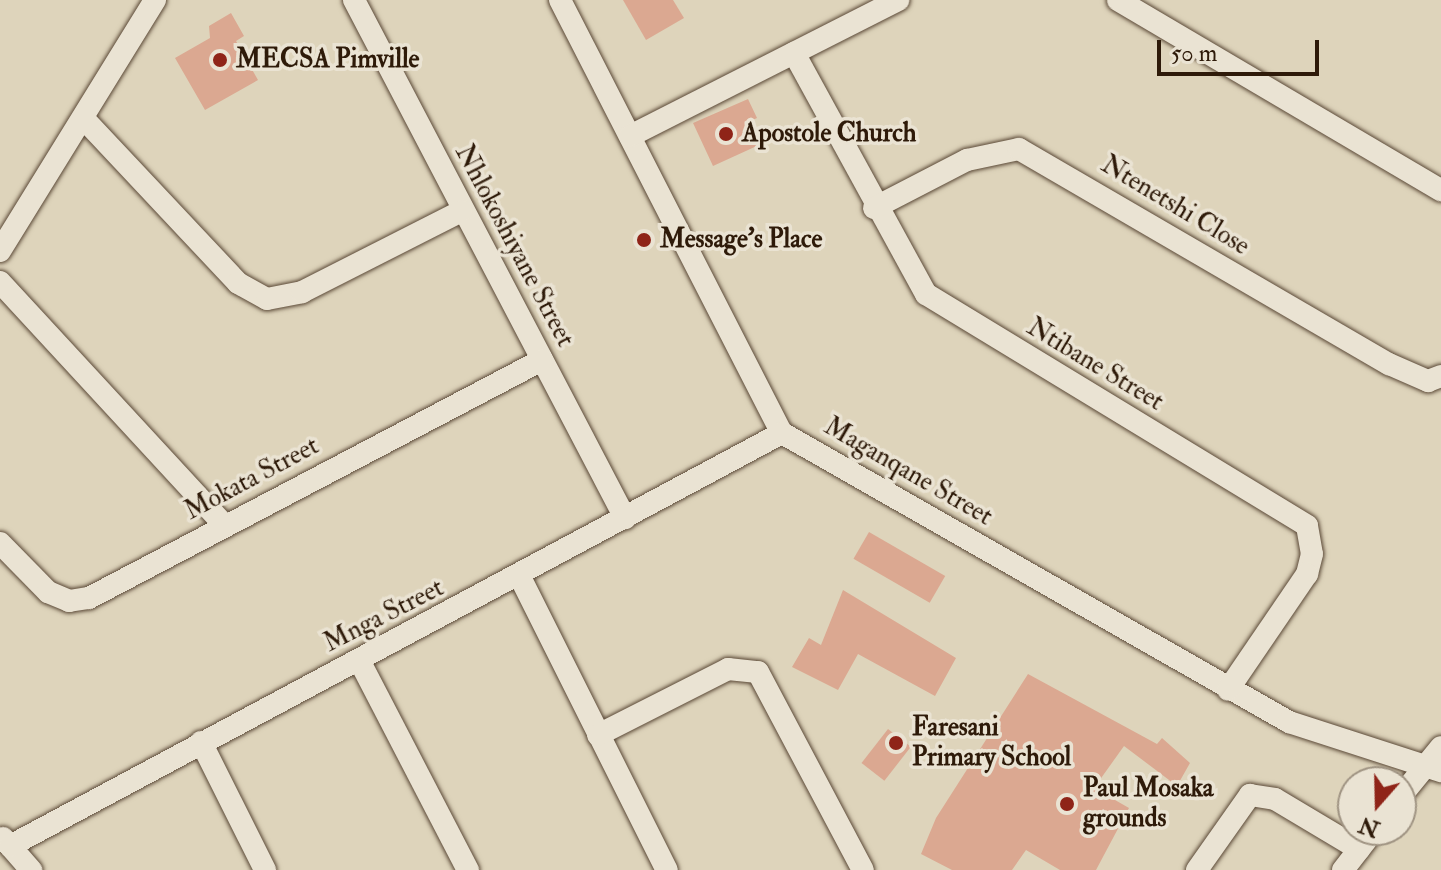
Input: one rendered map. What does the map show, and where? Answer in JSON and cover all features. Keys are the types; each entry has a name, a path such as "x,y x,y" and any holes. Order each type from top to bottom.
{"street":[{"path":"0,251 155,0"},
{"name":"Nhlokoshiyane Street","path":"354,0 625,518"},
{"name":"Maganqane Street","path":"560,0 782,433 1228,690 1289,722 1433,769"},
{"path":"630,136 898,0"},
{"path":"1118,0 1441,190"},
{"name":"Ntibane Street","path":"794,53 874,208 935,302 1307,526 1312,554 1307,574 1228,690"},
{"path":"84,119 238,283 267,299 302,292 462,211"},
{"name":"Ntenetshi Close","path":"874,208 967,160 1019,149 1389,364 1428,381 1441,376"},
{"path":"0,282 223,524"},
{"name":"Mokata Street","path":"0,543 48,592 74,601 542,360"},
{"name":"Mnga Street","path":"5,841 520,577 782,433"},
{"path":"520,577 667,870"},
{"path":"359,660 468,870"},
{"path":"598,735 728,669 758,672 863,870"},
{"path":"201,742 265,870"},
{"path":"1417,782 1433,769 1441,747"},
{"path":"1197,870 1250,795 1275,799 1359,849"},
{"path":"5,841 31,870"},
{"path":"1343,870 1361,846"}],"building":[{"path":"623,0 673,0 684,18 646,40"},
{"path":"231,13 244,36 236,41 258,80 205,110 175,58 210,38 209,26"},
{"name":"Apostole Church","path":"748,99 757,118 748,122 759,145 713,166 693,123"},
{"path":"869,532 945,576 930,603 854,559"},
{"path":"843,590 956,658 935,696 858,654 838,690 792,667 809,638 821,645"},
{"path":"1028,674 1157,744 1162,738 1190,763 1177,786 1124,746 1094,788 1129,808 1096,870 1060,870 1026,850 1012,870 952,870 921,854 936,818"},
{"path":"888,729 911,747 884,781 862,763"}],"place":[{"name":"MECSA Pimville","path":"220,60"},
{"name":"Apostole Church","path":"726,134"},
{"name":"Message's Place","path":"644,240"},
{"name":"Faresani Primary School","path":"896,743"},
{"name":"Paul Mosaka grounds","path":"1067,804"}]}
